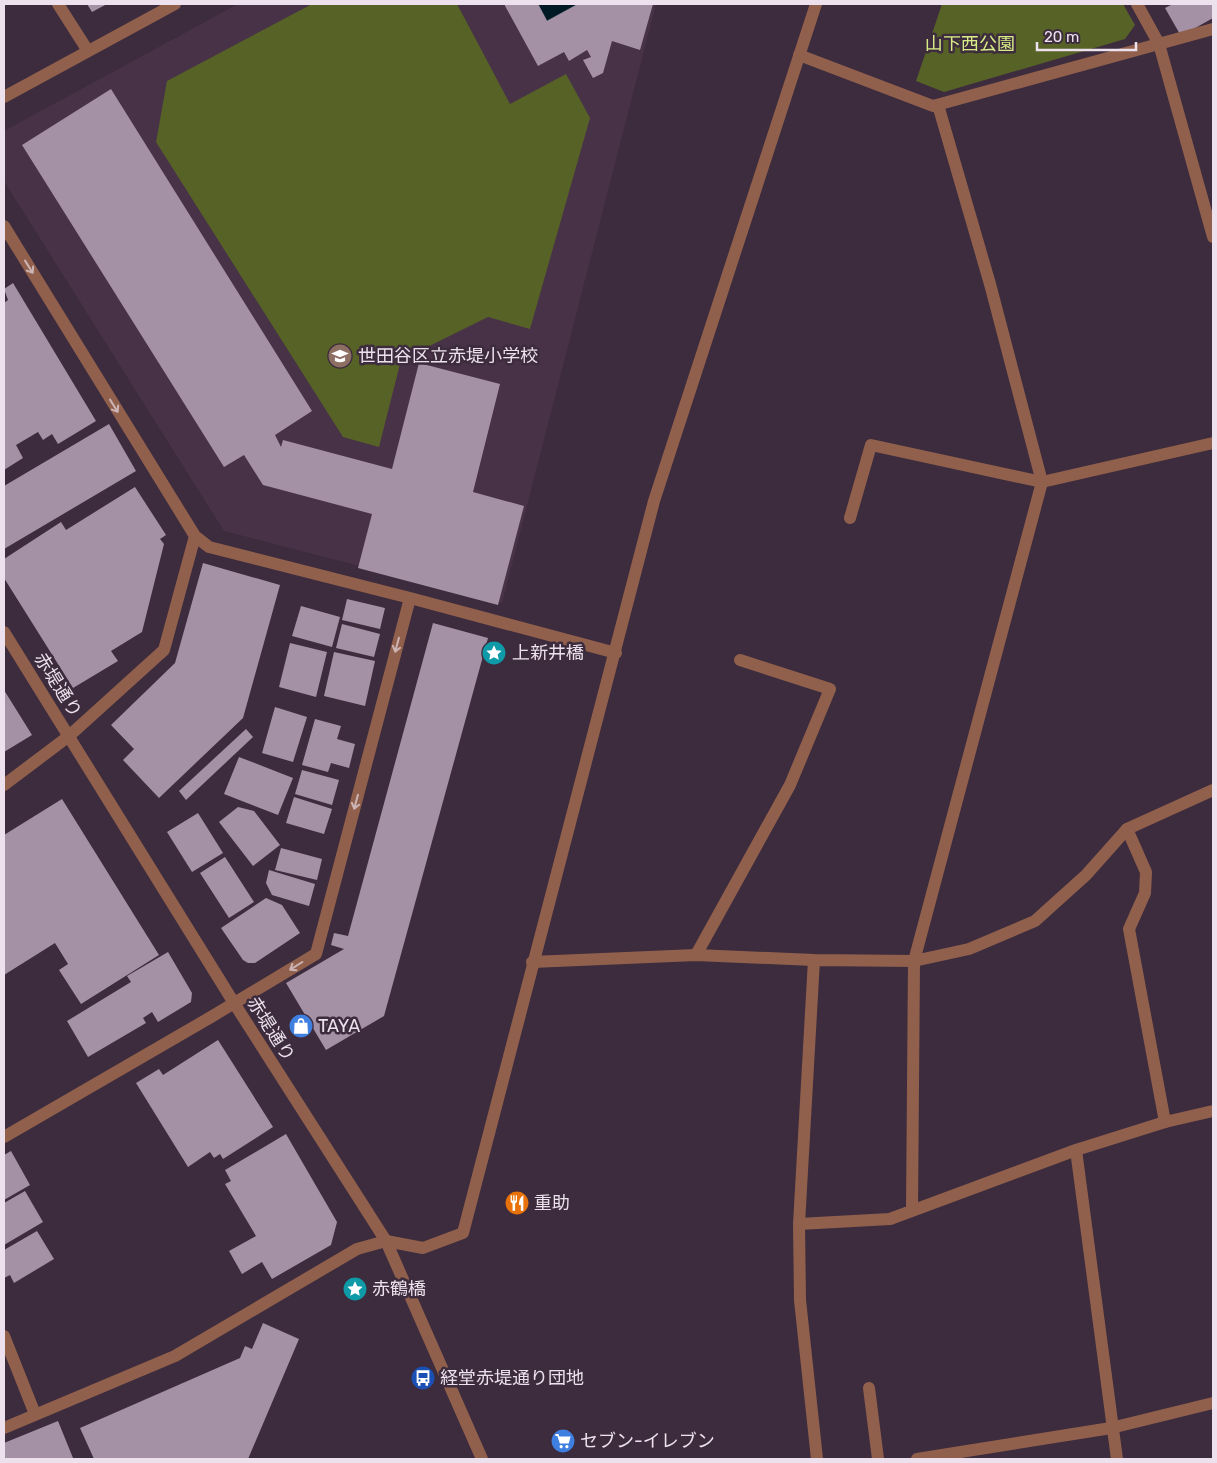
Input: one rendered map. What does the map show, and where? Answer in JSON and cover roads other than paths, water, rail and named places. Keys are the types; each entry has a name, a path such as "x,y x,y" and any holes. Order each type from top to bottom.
{"street":[{"path":"58,4 88,51"},
{"path":"4,97 175,4"},
{"path":"4,1428 175,1356 357,1249 386,1241 423,1248 463,1233 532,962 616,653 654,501 816,4"},
{"path":"1137,4 1159,44 1213,237"},
{"path":"799,55 933,106 1213,29"},
{"path":"912,1211 914,961 1042,482 990,284 938,105"},
{"path":"4,226 194,536 209,547 616,653"},
{"path":"850,518 871,445 1042,482 1213,443"},
{"path":"4,785 69,736 164,650 194,536"},
{"path":"4,1137 234,1004 316,954 410,598"},
{"name":"赤堤通り","path":"4,632 234,1004 386,1241 482,1459"},
{"path":"696,955 790,785 830,689 740,660"},
{"path":"532,962 696,955 814,960 914,961 969,949 1035,921 1086,875 1127,829 1213,790"},
{"path":"1127,829 1146,872 1145,893 1129,929 1165,1122"},
{"path":"814,960 799,1224 800,1300 817,1459"},
{"path":"799,1224 890,1219 1076,1150 1165,1122 1213,1111"},
{"path":"1076,1150 1111,1428 1117,1459"},
{"path":"4,1336 35,1414"},
{"path":"869,1388 878,1459"},
{"path":"922,1459 1111,1428 1213,1403"}],"water":[{"path":"538,4 578,4 547,21"}],"place":[{"name":"世田谷区立赤堤小学校","path":"340,356"},
{"name":"上新井橋","path":"494,653"},
{"name":"TAYA","path":"301,1026"},
{"name":"重助","path":"517,1203"},
{"name":"赤鶴橋","path":"355,1289"},
{"name":"経堂赤堤通り団地","path":"423,1378"},
{"name":"セブン-イレブン","path":"563,1441"}],"park label":[{"name":"山下西公園","path":"970,44"}]}
